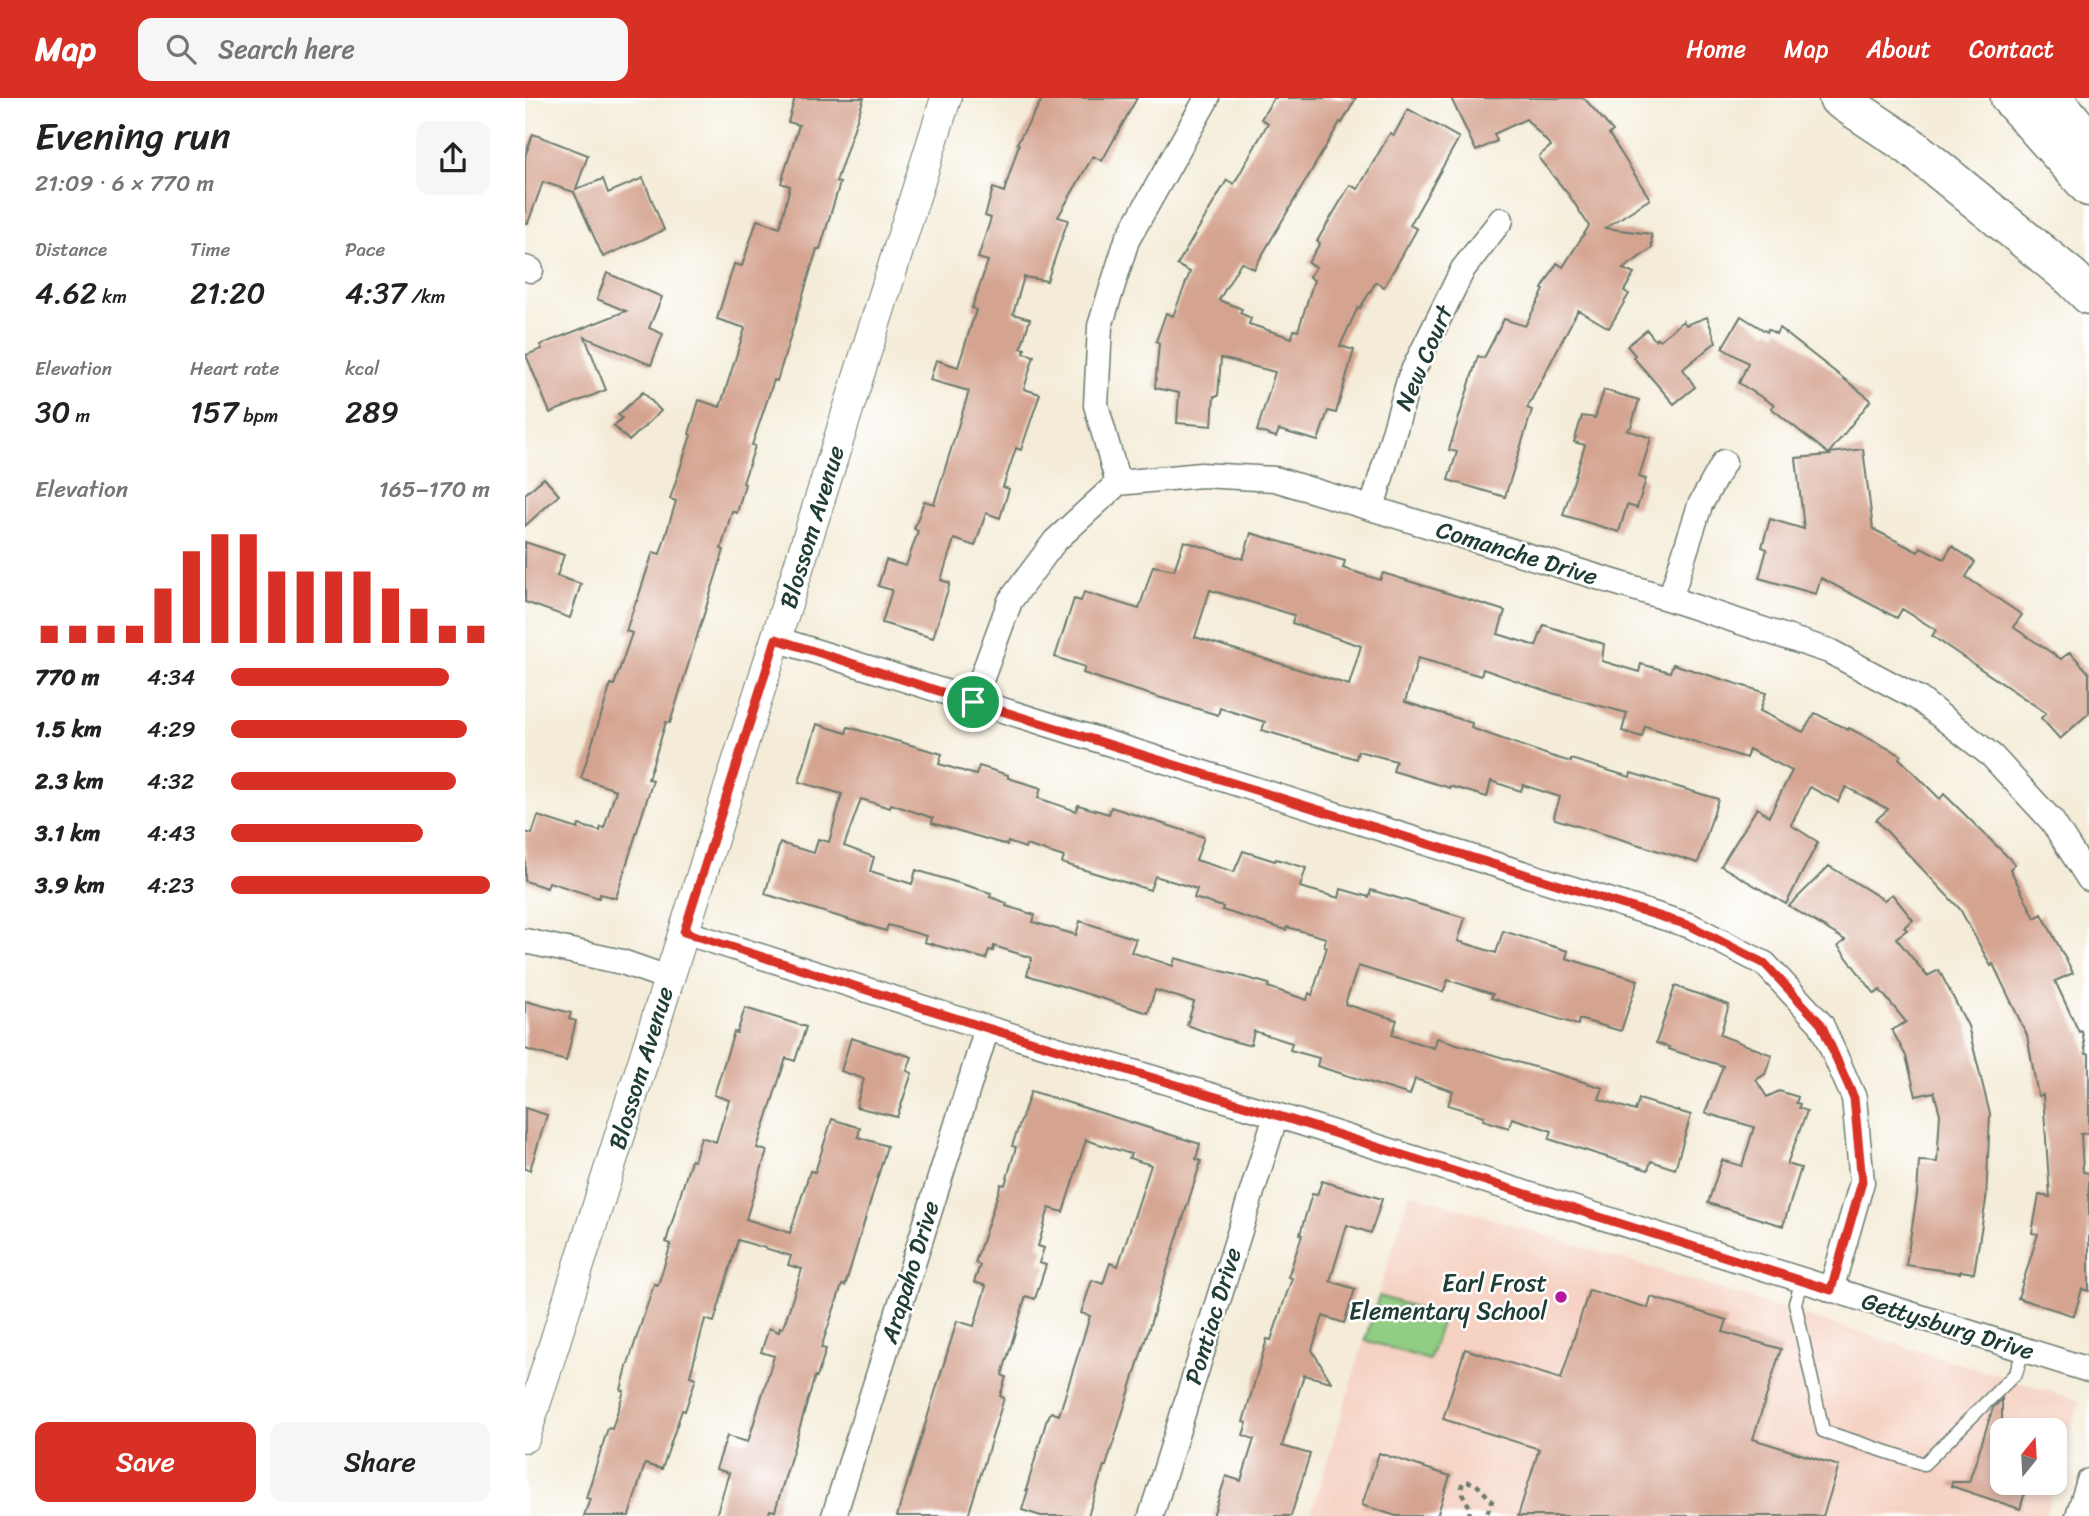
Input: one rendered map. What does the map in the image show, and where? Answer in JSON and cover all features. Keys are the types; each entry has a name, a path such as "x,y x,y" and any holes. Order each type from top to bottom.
{"highway":[{"path":"1838,98 1910,146 2072,278 2089,295"},
{"path":"2010,98 2089,187"},
{"path":"2053,98 2089,141"}],"street":[{"name":"Blossom Avenue","path":"525,1437 946,98"},
{"path":"973,702 1010,601 1055,541 1118,484 1096,405 1100,326 1127,240 1207,98"},
{"name":"New Court","path":"1372,508 1410,377 1463,269 1501,220"},
{"path":"1669,599 1700,505 1724,462"},
{"name":"Comanche Drive","path":"1118,484 1202,475 1275,479 1669,599 1829,651 1919,699 1992,756 2052,821 2089,878"},
{"path":"776,639 1691,926 1765,964 1821,1024 1854,1098 1862,1182 1831,1290"},
{"name":"Gettysburg Drive","path":"684,932 2089,1370"},
{"path":"525,941 622,962 668,978"},
{"name":"Arapaho Drive","path":"834,1516 987,1028"},
{"name":"Pontiac Drive","path":"1151,1516 1276,1115"},
{"path":"2078,1516 2089,1481"}],"lane":[{"path":"1802,1281 1795,1303 1823,1432 1924,1464 2016,1373 2024,1349"}],"path":[{"path":"1469,1516 1470,1509 1461,1487 1463,1482 1469,1481 1475,1483 1492,1501 1486,1516"}],"shaded area":[{"name":"Earl Frost Elementary School","path":"1410,1193 2080,1401 2067,1444 2067,1418 1990,1418 1990,1495 2051,1495 2045,1516 1310,1516"}],"green space":[{"path":"1379,1296 1443,1316 1429,1360 1365,1340"}],"building":[{"path":"795,98 864,98 836,182 840,183 820,249 817,249 777,381 774,380 752,445 755,446 737,513 732,511 721,549 724,550 670,723 666,722 648,779 653,780 616,898 600,894 599,898 549,882 547,888 525,881 525,832 532,834 538,816 578,829 579,825 600,831 601,827 604,828 616,790 581,778 611,684 614,685 632,633 626,631 653,552 660,554 676,501 670,499 691,435 689,434 699,400 720,407 745,328 717,319 734,264 742,266 757,220 780,227 790,186 781,183 799,125 788,122"},
{"path":"1043,98 1137,98 1102,161 1093,156 1058,217 1068,220 1047,281 1024,277 1013,314 1030,319 1021,348 1025,349 1024,353 1034,356 1024,389 1040,394 1021,450 1016,448 1003,487 1009,489 1000,518 986,513 975,546 954,539 941,580 950,583 933,638 882,623 892,590 878,586 886,560 906,566 918,531 914,529 924,501 934,504 969,391 930,380 936,360 958,367 976,310 972,308 988,261 978,258 991,218 985,216 993,188 1004,192 1019,144 1017,143"},
{"path":"1274,98 1356,98 1254,269 1241,262 1219,300 1242,309 1240,313 1251,318 1249,324 1292,338 1294,330 1298,331 1314,280 1309,277 1316,267 1308,263 1320,243 1317,241 1350,185 1358,189 1390,133 1394,135 1408,109 1459,138 1410,225 1417,229 1384,287 1376,282 1360,308 1358,307 1340,346 1354,350 1336,413 1328,411 1318,441 1279,430 1276,437 1257,431 1275,372 1221,358 1212,426 1177,423 1179,393 1155,388 1159,343 1156,341 1166,313 1173,316 1190,272 1177,265 1227,180 1234,184 1268,123 1261,119"},
{"path":"1451,98 1584,98 1613,131 1609,134 1650,199 1605,228 1651,234 1652,248 1623,269 1634,274 1624,291 1629,294 1609,328 1578,310 1527,408 1532,410 1505,497 1448,480 1457,452 1449,450 1478,356 1484,358 1504,319 1525,326 1557,263 1563,267 1589,226 1569,195 1540,160 1539,156 1551,146 1526,119 1494,134 1497,141 1476,151"},
{"path":"533,134 588,155 576,189 603,179 608,193 643,178 664,230 603,257 574,192 543,182 528,223 525,223 525,156"},
{"path":"607,273 662,297 649,328 663,334 651,365 585,337 606,390 550,413 526,355 542,349 540,345 626,311 597,299"},
{"path":"1741,316 1767,332 1768,329 1776,334 1779,328 1871,400 1829,453 1863,449 1873,529 1918,552 1921,547 1944,559 1952,546 1975,562 1966,577 2022,615 2013,627 2061,659 2070,652 2089,673 2089,713 2060,739 2041,718 2046,713 1932,636 1936,630 1902,609 1897,618 1821,578 1816,594 1759,578 1767,549 1762,547 1770,519 1804,529 1796,458 1830,455 1771,408 1774,405 1739,383 1748,363 1722,348"},
{"path":"1707,317 1716,342 1683,369 1695,387 1674,404 1633,357 1635,355 1627,346 1647,330 1655,340 1660,340 1683,321 1686,325"},
{"path":"1604,390 1639,400 1631,427 1627,430 1651,438 1639,477 1646,479 1637,508 1627,505 1619,532 1563,515 1585,445 1574,442 1582,416 1595,418"},
{"path":"643,392 661,411 629,441 614,426 622,418 618,415"},
{"path":"544,478 559,495 525,526 525,494"},
{"path":"1251,533 1345,561 1343,568 1380,580 1383,573 1505,611 1498,634 1536,646 1544,625 1604,644 1602,661 1639,672 1641,664 1670,672 1673,664 1766,693 1760,711 1803,732 1815,713 1848,730 1849,728 1901,755 1899,758 1940,799 1944,794 2015,864 2010,869 2035,918 2042,914 2073,973 2055,981 2079,1032 2082,1031 2086,1054 2089,1054 2089,1133 2081,1134 2083,1172 2089,1173 2089,1291 2082,1289 2074,1316 2018,1298 2038,1234 2032,1233 2039,1195 2050,1197 2043,1095 2038,1096 2027,1035 1993,964 1991,966 1960,909 1876,820 1888,809 1846,787 1838,802 1810,787 1791,825 1818,842 1786,904 1721,866 1757,808 1769,816 1792,771 1749,749 1746,758 1645,726 1642,737 1622,731 1627,713 1552,693 1483,669 1481,676 1418,658 1405,702 1472,723 1471,728 1551,756 1571,762 1571,759 1630,777 1631,773 1718,799 1698,863 1555,819 1560,797 1523,785 1521,791 1491,781 1487,797 1450,788 1393,771 1396,761 1358,751 1356,759 1262,730 1265,722 1220,708 1218,715 1083,673 1085,667 1055,657 1074,599 1081,601 1084,592 1139,609 1153,566 1174,570 1184,541 1243,559","holes":["1210,590 1294,615 1292,623 1361,646 1349,685 1195,637"]},
{"path":"525,542 564,555 557,576 581,584 570,618 525,602"},
{"path":"817,724 846,733 848,727 942,754 939,764 976,775 979,766 1008,775 1008,778 1041,788 1038,798 1076,811 1078,805 1109,814 1111,807 1204,837 1196,860 1234,872 1243,851 1275,861 1276,859 1306,868 1300,887 1339,898 1341,889 1369,897 1371,890 1465,918 1458,941 1496,953 1503,931 1568,951 1566,958 1638,980 1621,1031 1579,1019 1578,1025 1491,998 1493,994 1448,980 1443,992 1358,966 1345,1004 1397,1020 1392,1035 1434,1048 1437,1038 1603,1088 1599,1099 1635,1111 1639,1099 1691,1115 1675,1169 1651,1161 1648,1170 1549,1139 1552,1131 1512,1118 1509,1128 1483,1120 1484,1116 1448,1105 1453,1091 1415,1079 1410,1095 1317,1066 1319,1058 1290,1050 1292,1043 1254,1031 1251,1044 1247,1045 1222,1038 1187,1025 1194,1002 1155,990 1148,1013 1027,975 1032,958 994,946 993,951 989,950 986,959 924,942 926,936 888,925 886,931 765,894 780,843 814,853 818,839 829,842 842,794 799,782","holes":["861,799 890,808 891,804 933,818 932,823 1007,845 1008,842 1025,848 1026,845 1064,857 1062,863 1150,890 1155,876 1197,889 1194,898 1223,907 1222,910 1286,930 1287,927 1326,938 1324,946 1327,947 1312,995 1309,993 1307,1000 1268,987 1269,984 1175,958 1173,966 1131,952 1136,939 1080,921 1076,935 1033,922 1035,915 1006,906 1007,903 990,897 991,893 916,870 912,884 870,871 874,857 844,846"]},
{"path":"1829,866 1884,900 1892,894 1913,920 1904,927 1907,930 1896,938 1927,976 1939,970 1968,1026 1990,1114 1986,1200 1974,1273 1906,1265 1917,1195 1919,1161 1937,1162 1940,1114 1934,1092 1916,1096 1906,1056 1892,1030 1906,1022 1880,990 1875,994 1838,946 1845,940 1789,906"},
{"path":"1675,986 1729,1005 1720,1035 1772,1055 1765,1074 1756,1080 1767,1097 1779,1091 1798,1097 1796,1103 1800,1104 1799,1108 1807,1111 1787,1164 1801,1168 1783,1226 1708,1203 1722,1160 1742,1166 1754,1127 1705,1113 1723,1066 1656,1043"},
{"path":"525,1001 571,1013 569,1019 576,1021 566,1061 525,1049"},
{"path":"745,1008 806,1027 795,1061 786,1058 757,1148 767,1151 746,1219 790,1233 810,1171 815,1172 832,1119 860,1128 858,1137 887,1146 845,1286 842,1285 821,1348 826,1349 817,1377 815,1376 775,1511 770,1510 768,1516 716,1516 729,1473 716,1469 727,1436 748,1442 774,1356 761,1352 769,1328 779,1332 780,1327 783,1328 802,1269 788,1265 791,1256 738,1240 714,1322 705,1319 690,1376 696,1378 662,1469 645,1464 629,1516 584,1516 590,1499 586,1498 608,1428 612,1429 624,1391 621,1390 627,1367 654,1284 658,1285 671,1244 666,1242 691,1160 694,1161 701,1137 716,1142 729,1100 714,1095 734,1032 737,1033"},
{"path":"851,1038 912,1057 907,1071 912,1073 897,1117 856,1107 864,1079 841,1071"},
{"path":"1031,1091 1200,1144 1196,1159 1201,1161 1106,1466 1088,1516 1041,1516 1022,1510 1046,1422 1051,1412 1059,1415 1090,1316 1081,1313 1092,1280 1103,1284 1110,1263 1118,1266 1151,1165 1129,1158 1131,1154 1086,1140 1063,1212 1049,1208 1038,1246 1044,1248 1039,1263 1046,1265 1035,1299 1026,1296 1002,1375 1006,1377 1000,1396 1004,1398 968,1516 897,1516 957,1321 974,1326 986,1286 974,1282 980,1265 975,1263 1001,1184 1005,1185 1016,1147 1012,1146"},
{"path":"525,1108 547,1115 530,1170 525,1169"},
{"path":"1322,1181 1382,1199 1371,1233 1347,1225 1330,1281 1355,1289 1344,1323 1323,1316 1312,1350 1331,1382 1304,1375 1282,1446 1310,1454 1291,1516 1213,1516 1226,1476 1241,1481 1254,1439 1243,1435 1247,1423 1243,1422 1267,1339 1271,1340 1292,1278 1288,1277 1312,1194 1317,1195"},
{"path":"1589,1290 1648,1308 1651,1297 1727,1320 1723,1332 1781,1349 1753,1439 1839,1466 1823,1516 1518,1516 1539,1449 1443,1419 1465,1349 1561,1379"},
{"path":"2002,1399 2002,1418 1990,1418 1990,1495 2024,1495 2020,1509 1951,1486 1952,1482 1969,1482 1993,1408"},
{"path":"1379,1453 1450,1476 1437,1516 1396,1516 1362,1505"}],"place":[{"name":"Earl Frost Elementary School","path":"1561,1297"}],"route":[{"path":"776,639 973,702 1691,926 1765,964 1821,1024 1854,1098 1862,1182 1831,1290 684,932 776,639"}]}
